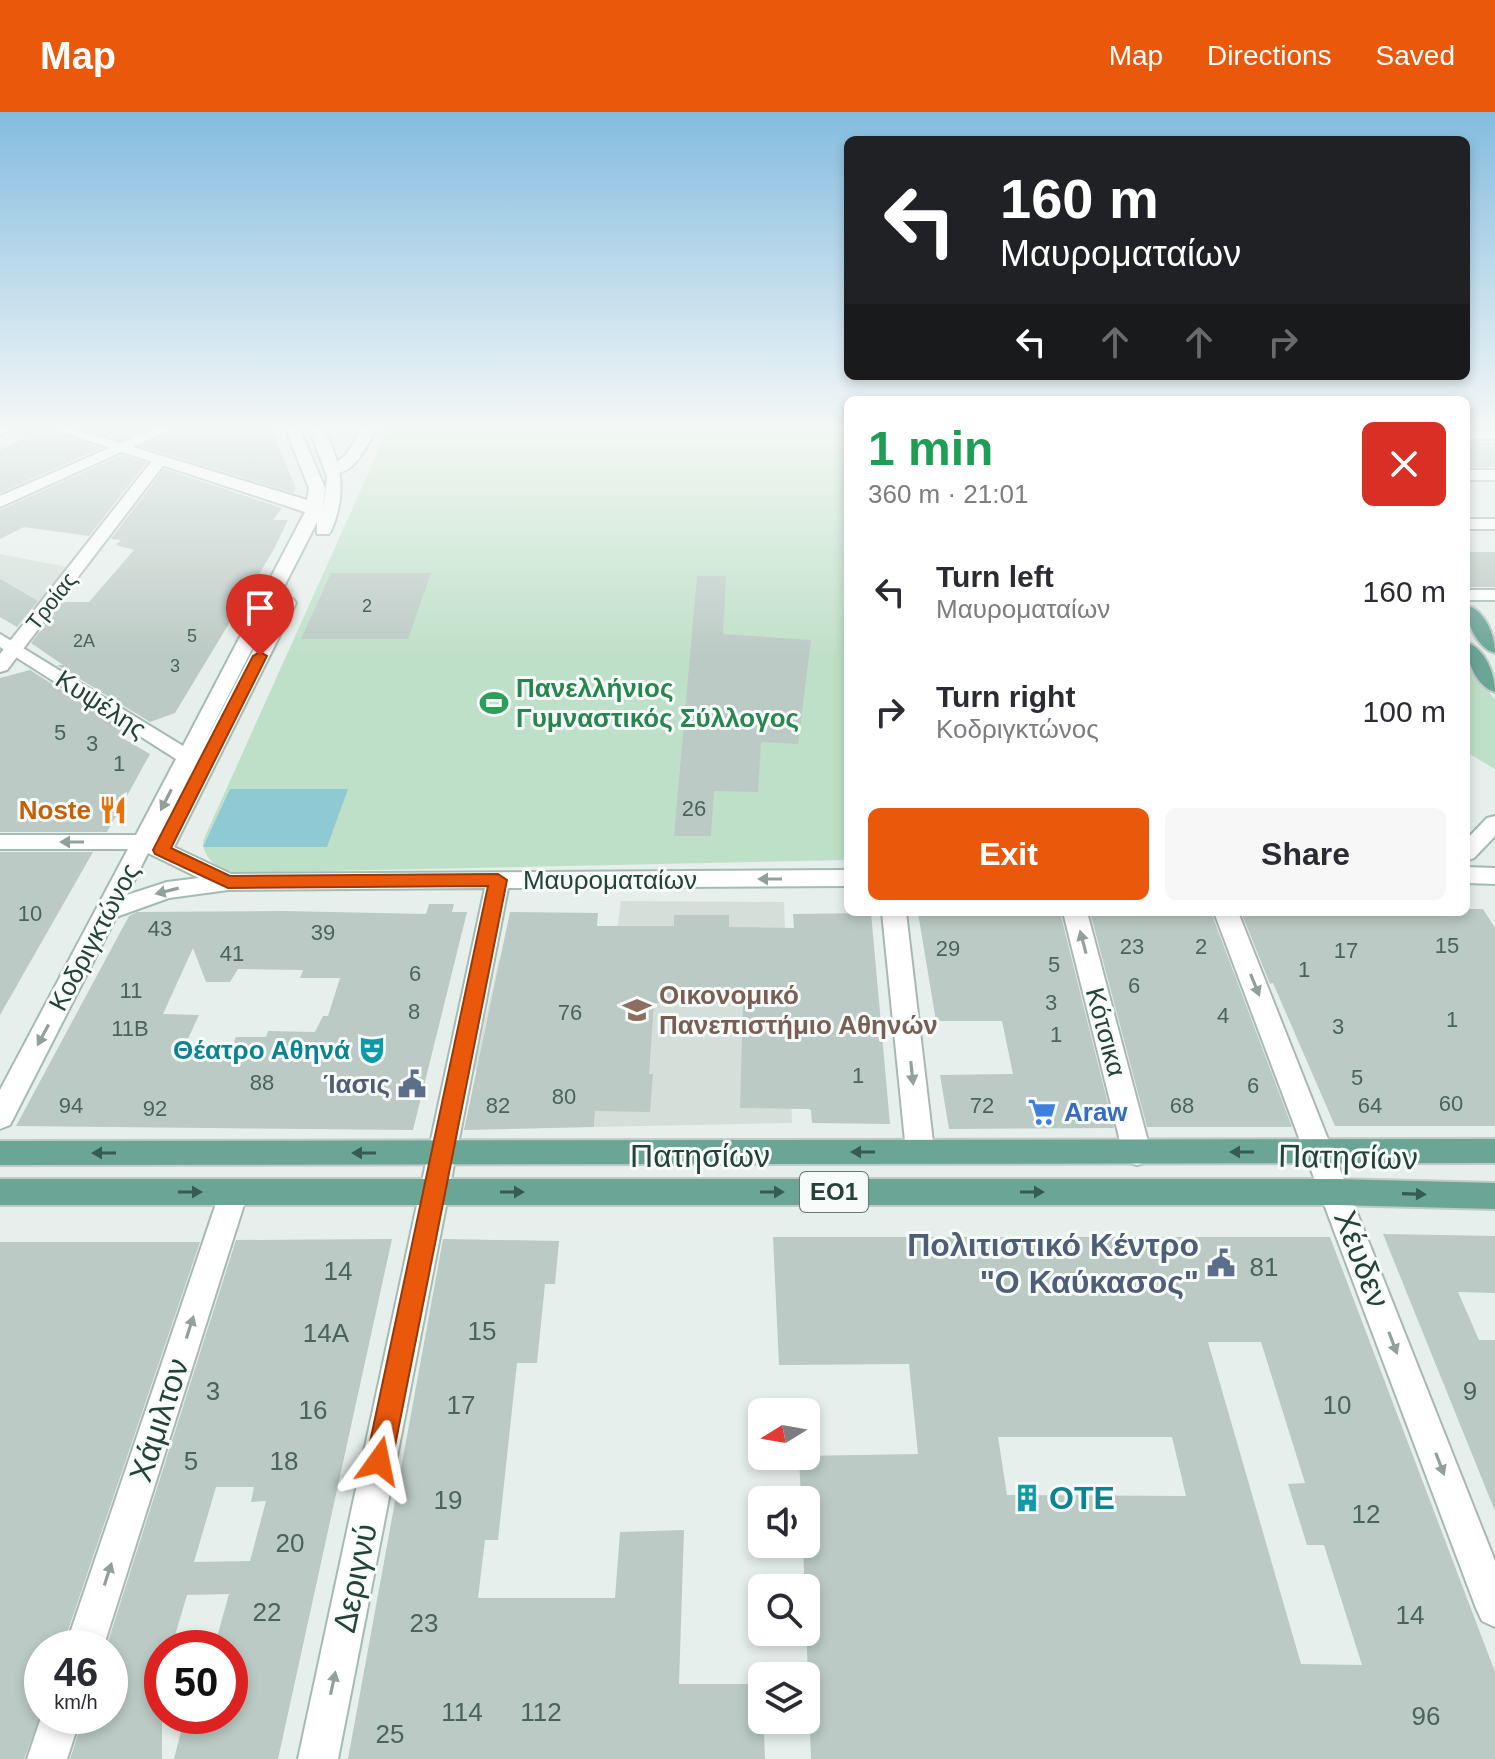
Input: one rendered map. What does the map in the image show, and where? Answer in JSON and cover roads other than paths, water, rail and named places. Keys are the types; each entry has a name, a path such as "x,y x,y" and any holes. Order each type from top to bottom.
{"main road":[{"path":"1470,615 1495,647"},
{"path":"1470,653 1495,686"},
{"name":"Πατησίων","path":"0,1153 1495,1151"},
{"name":"Πατησίων","path":"0,1192 1336,1192 1495,1196"}],"street":[{"name":"Τροίας","path":"0,666 7,644 125,502"},
{"path":"278,502 320,517 318,502"},
{"name":"Κοδριγκτώνος","path":"0,1117 108,911 153,846 328,502"},
{"path":"1470,524 1495,524"},
{"path":"1470,595 1495,595"},
{"name":"Κυψέλης","path":"7,644 196,762"},
{"path":"1470,849 1495,823"},
{"path":"0,842 153,846"},
{"name":"Μαυροματαίων","path":"153,846 228,882"},
{"path":"1470,875 1495,876"},
{"name":"Μαυροματαίων","path":"108,911 167,890 228,882 844,878"},
{"name":"Δεριγνύ","path":"318,1759 498,880"},
{"path":"894,916 920,1151"},
{"name":"Κότσικα","path":"1076,916 1137,1153"},
{"name":"Χέυδεν","path":"1228,916 1495,1608"},
{"name":"Χάμιλτον","path":"90,1630 234,1192"},
{"path":"47,1759 55,1734"}],"water":[{"path":"230,789 348,789 327,847 203,847"}],"place":[{"name":"Πανελλήνιος Γυμναστικός Σύλλογος","path":"494,703"},
{"name":"Noste","path":"113,810"},
{"name":"Οικονομικό Πανεπιστήμιο Αθηνών","path":"637,1010"},
{"name":"Θέατρο Αθηνά","path":"372,1050"},
{"name":"Ίασις","path":"412,1084"},
{"name":"Araw","path":"1042,1112"},
{"name":"Πολιτιστικό Κέντρο \"Ο Καύκασος\"","path":"1221,1263"},
{"name":"ΟΤΕ","path":"1027,1498"}]}
